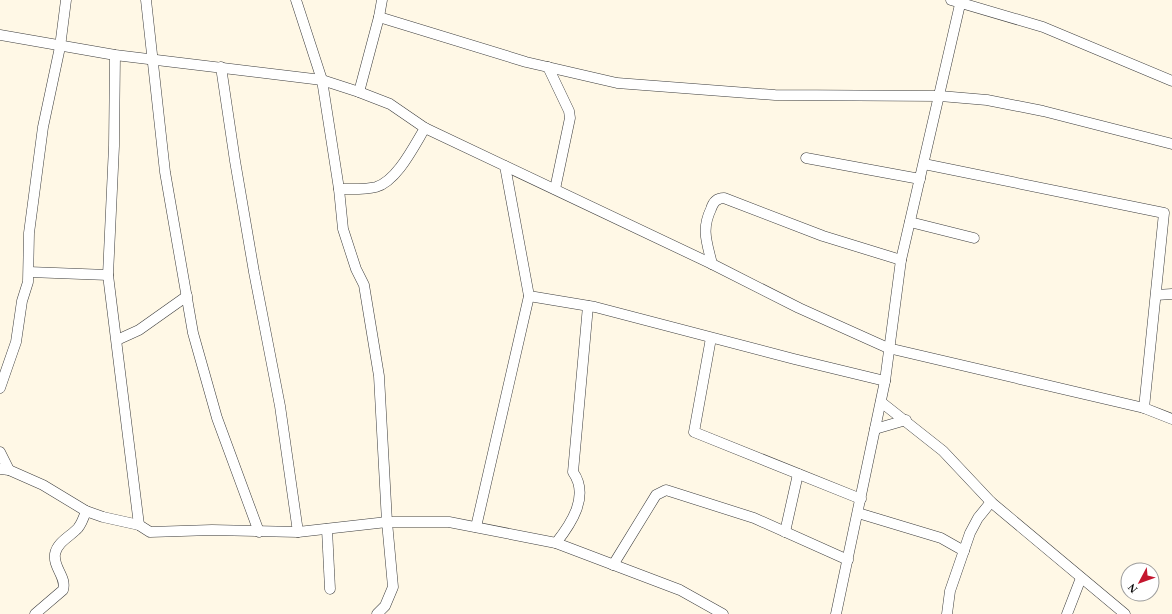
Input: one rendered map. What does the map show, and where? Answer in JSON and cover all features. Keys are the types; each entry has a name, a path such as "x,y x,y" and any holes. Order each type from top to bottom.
{"street":[{"path":"0,388 16,342 22,301 29,272 30,233 43,127 60,47 66,0"},
{"path":"146,0 154,61 165,172 193,333 217,418 260,532"},
{"path":"296,0 322,80 339,189 343,229 356,269 364,285 379,376 387,522 394,588 385,606 377,614"},
{"path":"359,92 379,17 382,0"},
{"path":"836,614 885,381 888,348 901,260 940,96 958,1 1043,27 1172,81"},
{"path":"379,17 548,67 617,83 759,94 940,96 987,100 1043,111 1172,144"},
{"path":"0,35 60,47 154,61 221,67 322,80 359,92 390,104 425,128 712,264 799,308 888,348 1144,408 1172,419"},
{"path":"115,55 114,146 108,275 139,525"},
{"path":"221,67 254,272 280,406 298,532"},
{"path":"548,67 569,111 570,118 555,189"},
{"path":"339,189 376,187 386,182 394,174 425,128"},
{"path":"806,158 920,179"},
{"path":"924,164 1168,214 1156,295 1144,408"},
{"path":"476,527 529,296 505,166"},
{"path":"712,264 704,231 705,221 713,204 720,198 724,198 823,236 901,260"},
{"path":"910,222 974,238"},
{"path":"29,272 108,275"},
{"path":"1156,295 1172,294"},
{"path":"117,340 139,330 187,296"},
{"path":"529,296 588,306 885,381"},
{"path":"556,543 570,525 578,504 579,484 573,472 588,306"},
{"path":"711,338 694,432 861,499"},
{"path":"881,402 906,420 943,451 991,502 1125,614"},
{"path":"875,429 906,420"},
{"path":"0,452 5,469 43,486 86,511 103,517 139,525 150,532 212,530 298,532 387,522 449,522 556,543 680,590 723,614"},
{"path":"785,532 798,474"},
{"path":"613,565 656,495 666,490 754,518 848,560"},
{"path":"947,614 950,591 975,523 991,502"},
{"path":"35,614 63,590 65,584 54,560 55,552 59,545 77,528 86,511"},
{"path":"858,513 941,538 964,551"},
{"path":"327,529 330,589"},
{"path":"1067,614 1081,578"}]}
